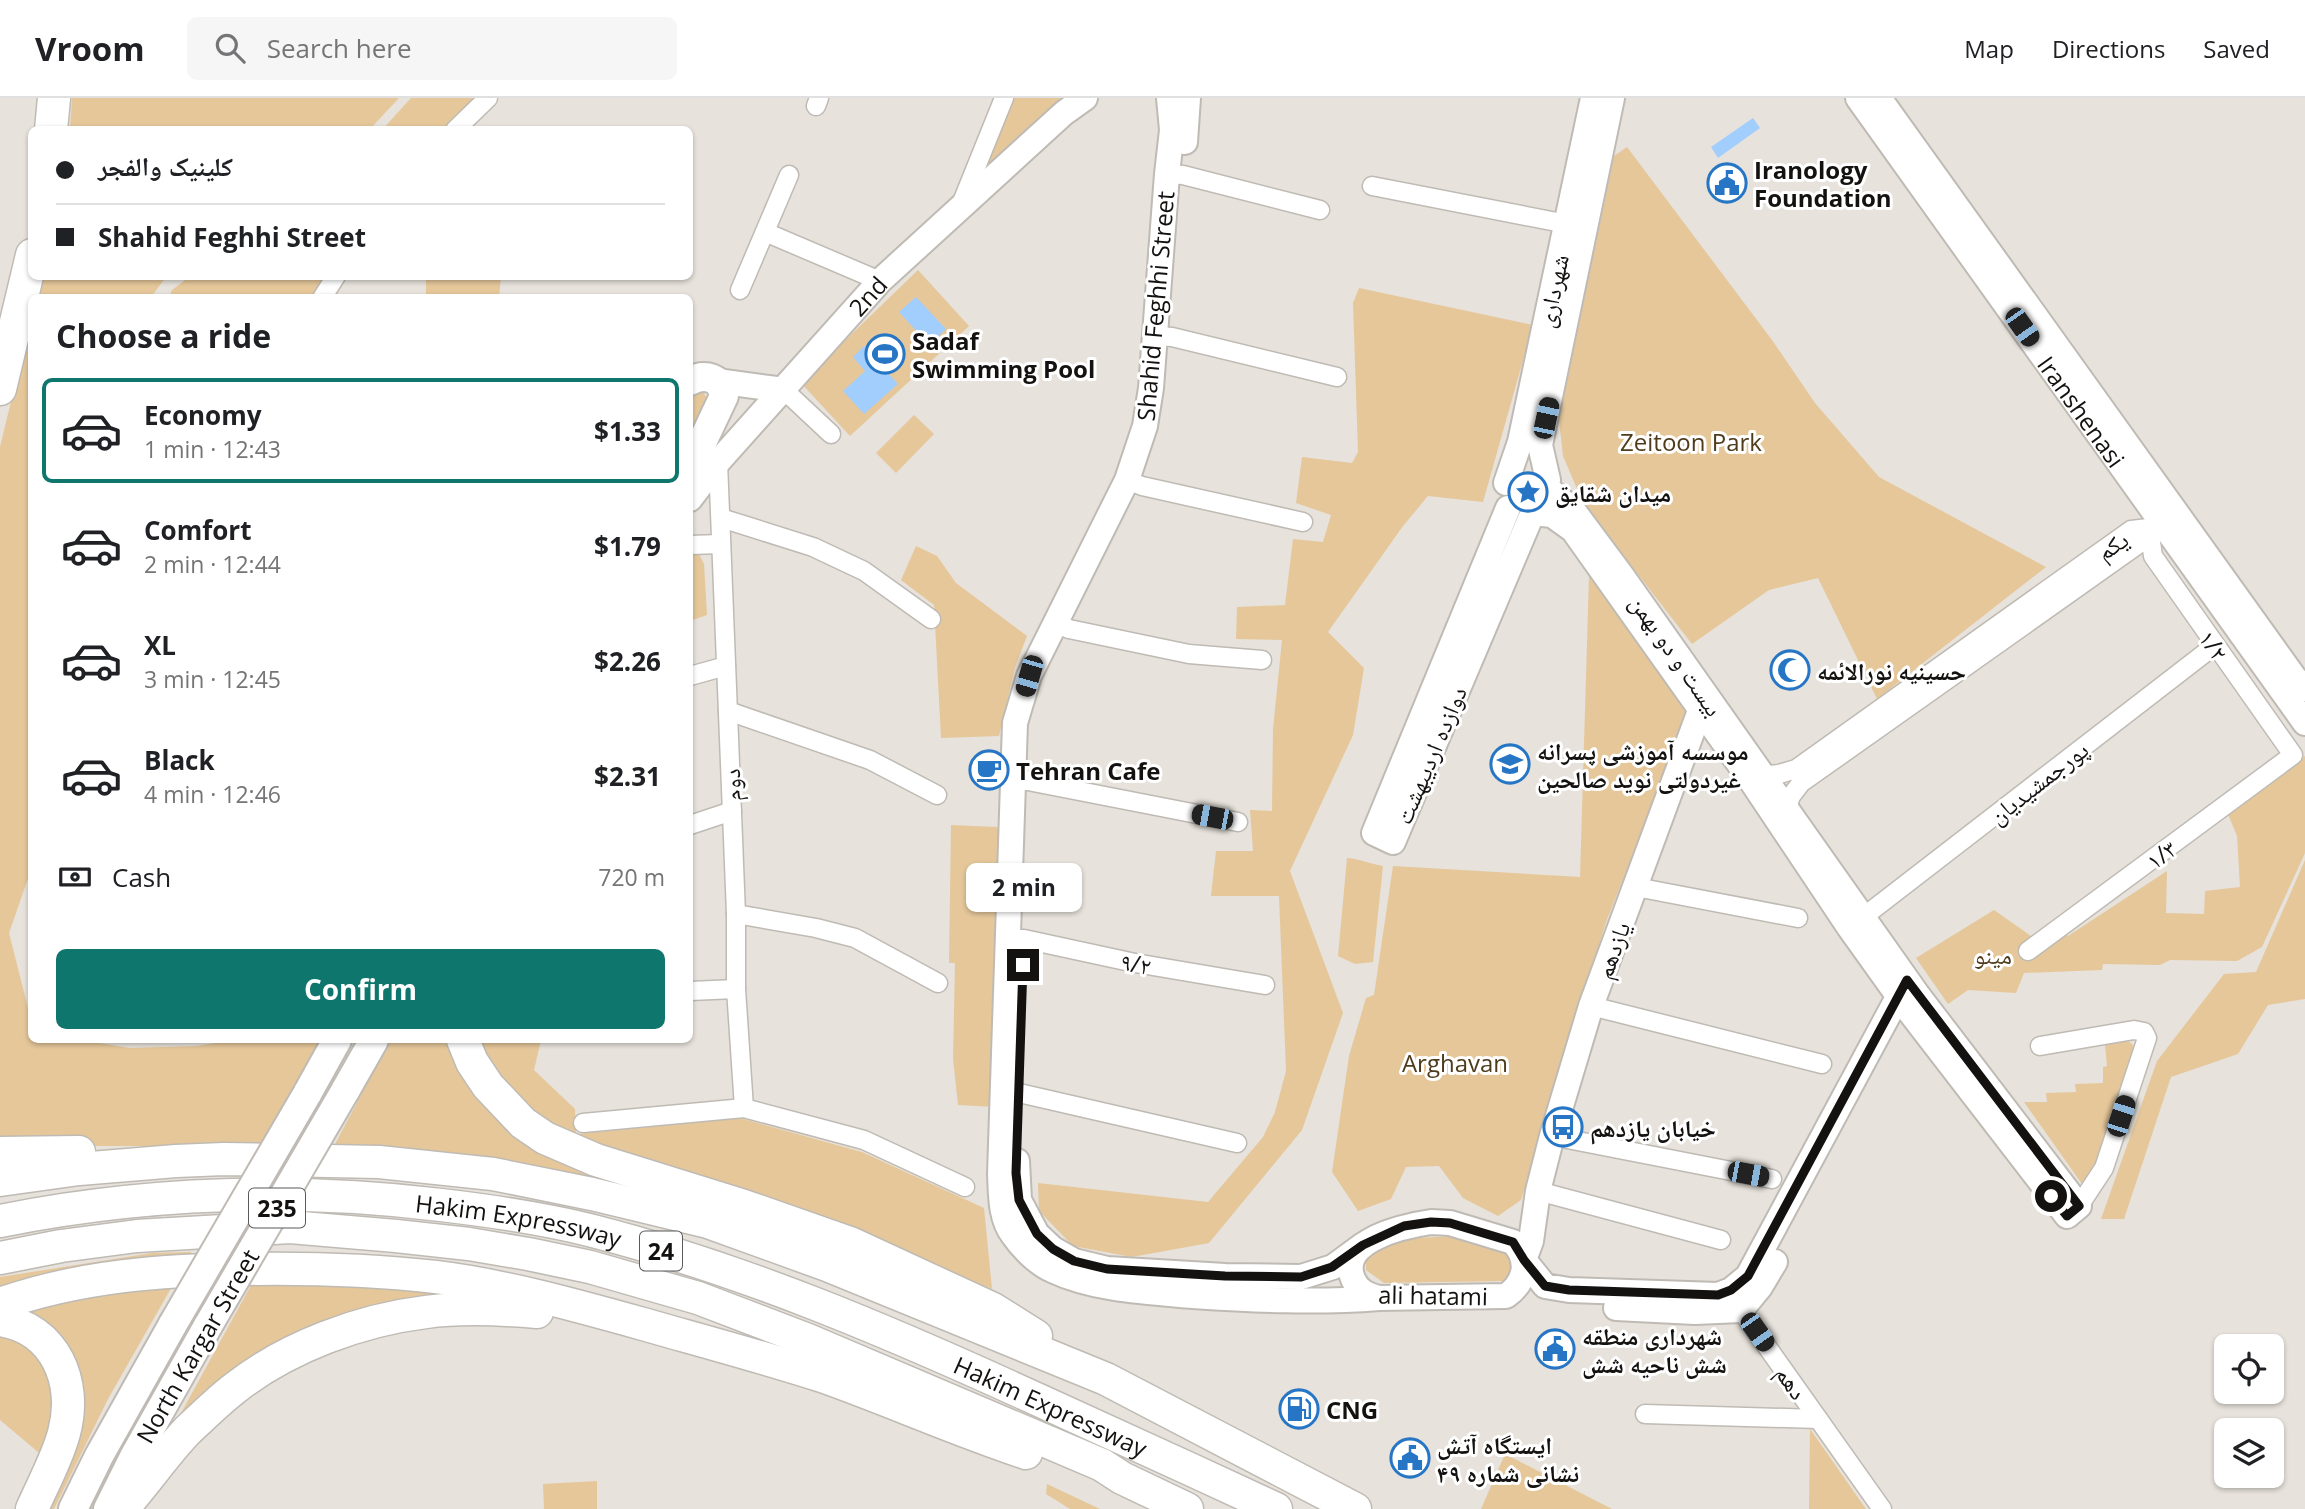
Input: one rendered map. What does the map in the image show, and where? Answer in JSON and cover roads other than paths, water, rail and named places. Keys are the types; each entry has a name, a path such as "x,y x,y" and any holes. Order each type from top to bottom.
{"highway":[{"path":"51,126 54,98"},
{"path":"0,389 28,272"},
{"path":"464,1043 472,1062 488,1086 523,1123 545,1138 596,1160 744,1206 850,1243 993,1309 1106,1379 1355,1509"},
{"path":"0,1153 145,1152 224,1159 379,1162 493,1174 592,1194 708,1222 827,1265 1106,1379"},
{"path":"0,1180 79,1169 224,1159"},
{"name":"Hakim Expressway","path":"0,1221 55,1210 147,1199 263,1193 381,1198 499,1212 592,1231 713,1266 961,1363 1276,1509"},
{"name":"Hakim Expressway","path":"0,1258 61,1246 136,1236 290,1227 469,1244 590,1267 698,1298 808,1340 1102,1465 1122,1478 1187,1509"},
{"path":"0,1304 53,1288 176,1270 289,1269 437,1278 546,1298 624,1319 822,1377 968,1434 1037,1457 1122,1478"},
{"path":"122,1509 184,1434 235,1388 275,1363 317,1342 392,1317 427,1311 510,1310 624,1319"},
{"path":"0,1320 22,1325 39,1335 59,1362 65,1377 67,1414 64,1433 32,1509"}],"main road":[{"path":"693,379 701,376 718,393 693,459"},
{"name":"North Kargar Street","path":"73,1509 99,1456 173,1324 335,1043"},
{"name":"North Kargar Street","path":"108,1509 209,1324 372,1043"}],"street":[{"path":"459,126 488,98"},
{"path":"959,210 1004,98"},
{"name":"2nd","path":"693,495 718,462 880,282 1069,105 1085,98"},
{"name":"Shahid Feghhi Street","path":"1169,98 1175,175"},
{"name":"Shahid Feghhi Street","path":"1188,98 1175,175 1164,337 1134,483 1062,625 1029,676 1015,723 1020,781 1011,1093 1019,1200 1037,1234 1053,1249 1074,1261 1107,1269 1225,1276 1301,1277 1332,1267 1363,1245"},
{"name":"شهرداری","path":"1531,499 1576,225 1593,98"},
{"name":"شهرداری","path":"1531,499 1520,442 1612,98"},
{"name":"Iranshenasi","path":"1858,98 1953,214"},
{"name":"Iranshenasi","path":"1879,98 1953,214 2161,519 2305,723"},
{"path":"740,289 789,175"},
{"path":"1175,175 1320,210"},
{"path":"1372,186 1576,225"},
{"path":"765,232 880,282"},
{"path":"1164,337 1337,377"},
{"path":"718,393 784,390 831,434"},
{"name":"دوم","path":"718,462 736,914 736,989 744,1108"},
{"path":"1134,483 1303,522"},
{"name":"دوازده اردیبهشت","path":"1531,499 1393,842 1374,833 1531,499"},
{"name":"بیست و دو بهمن","path":"1531,499 1573,510 1908,995"},
{"path":"721,518 813,547 864,571 931,619"},
{"name":"Iranshenasi","path":"2161,519 2305,689"},
{"name":"۱/۲","path":"2161,519 2153,556 2293,755"},
{"name":"یکم","path":"1761,776 1796,769 2132,530 2161,519"},
{"name":"یکم","path":"1786,811 1791,796 1801,783 2143,541 2161,519"},
{"path":"693,545 721,544"},
{"path":"1062,625 1189,654 1262,660"},
{"name":"پورجمشیدیان","path":"1862,918 2214,646"},
{"path":"693,675 726,666"},
{"name":"بیست و دو بهمن","path":"1705,704 1761,776 1862,918 1908,995"},
{"name":"یازدهم","path":"1536,1199 1591,1006 1705,704"},
{"path":"728,711 870,760 937,795"},
{"name":"۱/۳","path":"2028,951 2293,755"},
{"path":"1020,781 1238,822"},
{"path":"693,824 732,811"},
{"path":"1636,887 1798,918"},
{"path":"736,914 855,938 938,983"},
{"name":"۹/۲","path":"1015,939 1265,985"},
{"path":"693,991 736,989"},
{"path":"1506,1296 1598,1307 1695,1312 1736,1300 1908,995 2079,1206 2104,1168 2147,1038 2144,1032 2134,1030 2040,1046"},
{"path":"1591,1006 1822,1064"},
{"path":"1011,1093 1237,1143"},
{"name":"Shahid Feghhi Street","path":"1011,1093 1000,1174 1002,1209 1011,1233 1049,1269 1086,1283 1156,1293 1264,1301 1379,1298"},
{"path":"583,1123 744,1108 864,1140 965,1187"},
{"path":"1552,1136 1772,1179"},
{"path":"1483,1232 1502,1230 1520,1220 1536,1199 1721,1240"},
{"name":"ali hatami","path":"1363,1245 1352,1262 1351,1272 1354,1282 1369,1296 1506,1296 1515,1290 1525,1271 1524,1260 1531,1241 1536,1199"},
{"path":"1363,1245 1404,1226 1431,1222 1450,1223 1513,1242 1545,1286 1569,1290 1718,1295 1736,1300"},
{"name":"دهم","path":"1736,1300 1882,1509"},
{"path":"1645,1414 1818,1419"}],"water":[{"path":"1753,118 1760,128 1718,158 1711,147"},
{"path":"916,297 946,329 929,345 899,312"},
{"path":"864,346 898,384 864,414 843,391 865,371 853,357"}],"place":[{"name":"Iranology Foundation","path":"1727,183"},
{"name":"Sadaf Swimming Pool","path":"885,354"},
{"name":"میدان شقایق","path":"1528,492"},
{"name":"حسینیه نورالائمه","path":"1790,670"},
{"name":"موسسه آموزشی پسرانه غیردولتی نوید صالحین","path":"1510,764"},
{"name":"Tehran Cafe","path":"989,770"},
{"name":"خیابان یازدهم","path":"1563,1127"},
{"name":"شهرداری منطقه شش ناحیه شش","path":"1555,1349"},
{"name":"CNG","path":"1299,1409"},
{"name":"ایستگاه آتش نشانی شماره ۴۹","path":"1410,1458"}],"park label":[{"name":"Zeitoon Park","path":"1691,441"},
{"name":"مینو","path":"1993,954"},
{"name":"Arghavan","path":"1455,1062"}]}
